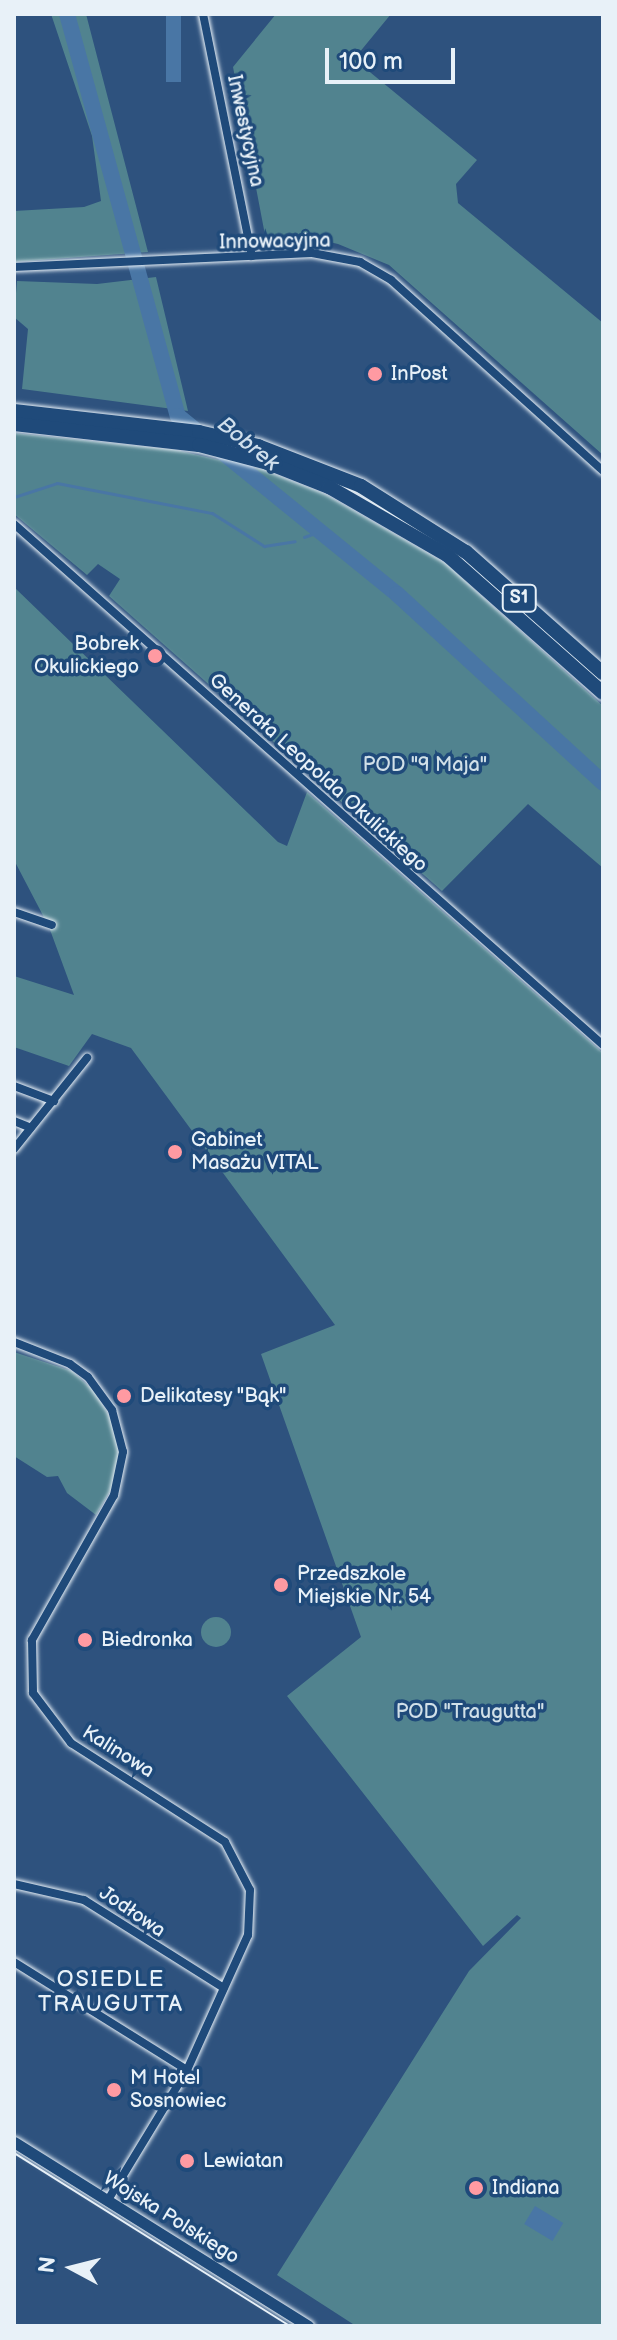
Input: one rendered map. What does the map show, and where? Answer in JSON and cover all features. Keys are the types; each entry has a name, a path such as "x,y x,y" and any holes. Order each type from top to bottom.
{"highway":[{"name":"S1","path":"14,411 146,422 258,446 361,486 432,527 603,673"},
{"name":"S1","path":"14,424 169,440 268,463 371,508 447,555 603,693"}],"main road":[{"name":"Wojska Polskiego","path":"14,2142 308,2326"}],"street":[{"name":"Inwestycyjna","path":"203,14 252,256"},
{"name":"Innowacyjna","path":"14,267 117,266 252,256 337,255 381,273 603,471"},
{"name":"Generała Leopolda Okulickiego","path":"14,524 603,1045"},
{"path":"14,912 52,925"},
{"path":"14,1149 87,1058"},
{"path":"14,1086 54,1101"},
{"path":"14,1121 31,1128"},
{"name":"Kalinowa","path":"14,1342 70,1364 88,1377 112,1410 123,1452 114,1495 32,1640 33,1693 71,1743 206,1826 235,1853 250,1890 252,1911 248,1935 187,2070 108,2200"},
{"name":"Jodłowa","path":"14,1884 84,1900 224,1988"},
{"path":"14,1962 187,2070"}],"green space":[{"path":"51,14 86,14 148,252 14,262 14,211 84,207 101,201 92,136"},
{"path":"276,14 391,14 354,59 477,160 456,184 458,203 603,323 603,455 389,265 338,244 308,237 272,242 265,235 233,67"},
{"path":"156,277 188,411 22,389 28,329 14,317 17,281 97,284"},
{"name":"POD \"9 Maja\"","path":"14,433 176,450 264,470 325,494 445,563 603,706 603,868 528,804 442,891 109,596 120,579 98,564 87,575 14,514"},
{"name":"POD \"Traugutta\"","path":"14,587 278,842 287,846 307,792 603,1053 603,2326 356,2326 277,2275 469,1971 521,1918 517,1915 483,1946 287,1696 361,1637 261,1354 335,1325 131,1048 92,1034 69,1066 14,1047 14,976 74,995 49,927 14,860"},
{"path":"14,1352 72,1371 95,1392 111,1419 119,1443 118,1466 113,1486 96,1515 67,1493 58,1476 47,1477 14,1456"},
{"path":"216,1617 227,1621 231,1632 227,1643 216,1647 205,1643 201,1632 205,1621"}],"water":[{"path":"166,14 181,14 181,82 166,82"},
{"path":"535,2206 563,2223 552,2241 524,2224"}],"waterway":[{"name":"Bobrek","path":"67,14 178,416 397,594 603,783"},
{"path":"14,497 57,483 212,513 264,546 295,541"},
{"path":"304,537 318,532"}],"tram line":[{"path":"14,2153 290,2326"}],"place":[{"name":"InPost","path":"375,374"},
{"name":"Bobrek Okulickiego","path":"155,656"},
{"name":"Gabinet Masażu VITAL","path":"175,1152"},
{"name":"Delikatesy \"Bąk\"","path":"124,1396"},
{"name":"Przedszkole Miejskie Nr. 54","path":"281,1585"},
{"name":"Biedronka","path":"85,1640"},
{"name":"M Hotel Sosnowiec","path":"114,2090"},
{"name":"Lewiatan","path":"187,2161"},
{"name":"Indiana","path":"476,2188"}],"district":[{"name":"OSIEDLE TRAUGUTTA","path":"111,1992"}]}
